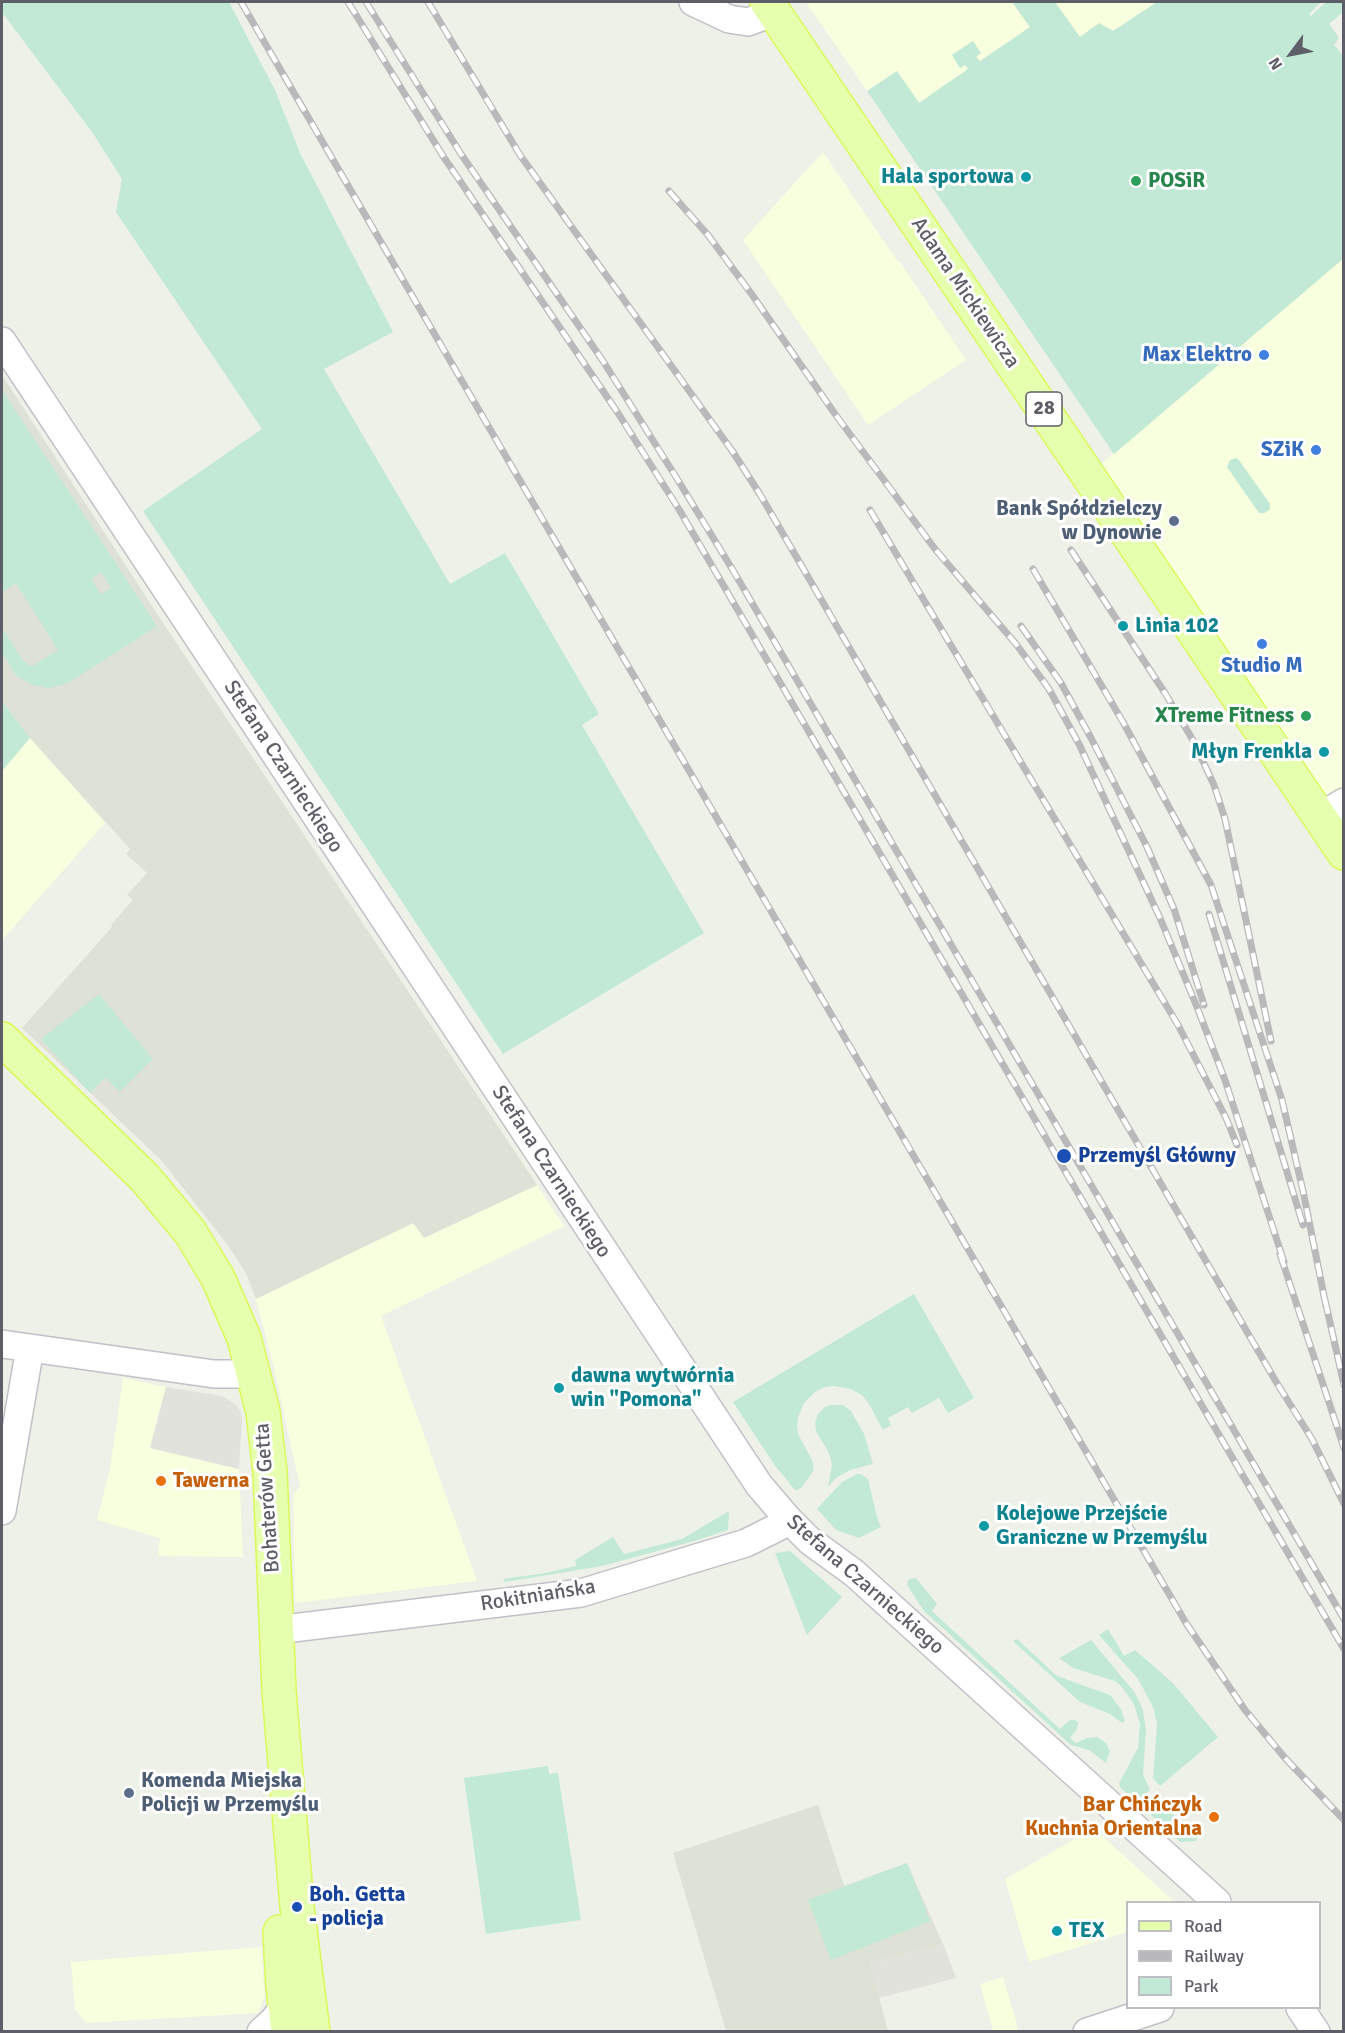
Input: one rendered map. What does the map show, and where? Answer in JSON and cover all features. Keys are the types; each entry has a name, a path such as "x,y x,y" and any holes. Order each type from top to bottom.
{"main road":[{"name":"Adama Mickiewicza","path":"770,7 1331,809 1344,853"},
{"name":"Bohaterów Getta","path":"2,1039 144,1178 190,1232 218,1278 241,1328 255,1374 270,1472 279,1690 297,1907 313,2031"},
{"name":"Bohaterów Getta","path":"279,1690 275,1820 286,2016"}],"street":[{"path":"693,2 729,19 748,22 770,7"},
{"name":"Stefana Czarnieckiego","path":"2,341 759,1485 810,1541 854,1573 1216,1901"},
{"path":"2,1344 214,1374 255,1374"},
{"path":"2,1511 30,1348"},
{"name":"Rokitniańska","path":"276,1630 580,1593 746,1544 788,1519"},
{"path":"1087,2031 1154,2009"},
{"path":"1301,2009 1316,2031"},
{"path":"261,2031 280,2012 286,2016"}],"shaded area":[{"path":"806,2 1012,2 1030,27 980,61 976,57 981,54 973,41 952,55 968,69 919,103 897,71 867,91"},
{"path":"1055,2 1157,2 1113,31 1080,37"},
{"path":"823,152 966,360 868,425 743,240"},
{"path":"1343,258 1343,802 1319,817 1088,475"},
{"path":"2,375 169,632 537,1185 424,1238 413,1223 256,1299 247,1275 227,1244 161,1160 22,1028 112,927 111,925 133,900 127,895 147,873 126,854 130,849 30,738 2,701"},
{"path":"30,738 105,823 2,940 2,771"},
{"path":"537,1185 564,1226 381,1316 477,1581 295,1603 293,1495 300,1487 274,1368 256,1299 414,1223 424,1238"},
{"path":"123,1378 166,1387 150,1448 239,1469 243,1557 158,1556 160,1538 97,1520 110,1469"},
{"path":"166,1387 222,1396 236,1405 241,1412 242,1419 239,1469 150,1448"},
{"path":"818,1805 844,1886 907,1863 943,1944 870,1963 888,2031 726,2031 673,1853"},
{"path":"1094,1828 1173,1901 1126,1901 1126,1932 1029,1962 1005,1879"},
{"path":"943,1944 956,1978 879,1998 870,1963"},
{"path":"261,1947 265,1997 258,2013 86,2023 75,2009 71,1962"},
{"path":"1003,1977 1018,2031 993,2031 980,1984"}],"green space":[{"path":"2,2 229,2 275,90 300,153 393,332 324,369 450,584 505,553 599,714 582,725 704,933 503,1054 143,511 262,429 116,212 122,179 92,132 4,15 2,16"},
{"name":"POSiR","path":"1012,2 1055,2 1080,37 1099,23 1113,31 1157,2 1321,2 1309,14 1311,16 1326,2 1343,2 1343,12 1329,24 1338,36 1334,45 1343,56 1343,259 1114,454 867,91 897,71 919,103 968,69 965,65 960,68 952,55 973,41 981,53 976,57 980,61 1030,27"},
{"path":"2,390 157,626 68,683 50,688 32,685 16,675 2,653 2,628 22,659 31,667 58,650 16,583 2,593","holes":["101,572 111,588 101,594 91,579"]},
{"path":"1236,458 1270,504 1270,509 1265,513 1259,513 1227,467 1230,460"},
{"path":"2,701 30,738 2,771"},
{"path":"99,994 153,1059 120,1092 105,1077 90,1093 41,1039"},
{"path":"914,1294 974,1398 948,1413 939,1398 912,1413 908,1407 888,1418 891,1425 883,1430 862,1395 851,1389 834,1386 816,1391 804,1403 797,1426 814,1470 802,1487 795,1490 776,1467 733,1402"},
{"path":"843,1405 851,1411 864,1434 873,1464 850,1470 836,1478 828,1487 832,1465 829,1453 816,1431 815,1423 818,1414 825,1407"},
{"path":"857,1474 868,1479 881,1527 859,1538 836,1530 817,1509 842,1482"},
{"path":"729,1511 728,1530 694,1541 602,1566 505,1582 503,1579 576,1566 575,1560 613,1537 624,1554 682,1539"},
{"path":"790,1551 842,1597 807,1635 775,1553"},
{"path":"917,1579 937,1604 932,1611 1060,1729 1070,1720 1078,1722 1077,1729 1070,1738 1076,1743 1097,1737 1106,1743 1110,1751 1106,1763 1089,1750 1071,1745 924,1611 907,1585 908,1580"},
{"path":"1108,1629 1124,1656 1135,1650 1173,1683 1218,1737 1160,1786 1153,1778 1157,1724 1153,1707 1138,1679 1099,1635"},
{"path":"1017,1639 1057,1676 1110,1695 1121,1709 1125,1721 1122,1723 1110,1714 1080,1702 1014,1642"},
{"path":"1091,1640 1135,1693 1143,1710 1146,1730 1143,1774 1150,1790 1137,1801 1120,1787 1119,1783 1138,1748 1140,1724 1134,1704 1115,1681 1073,1668 1059,1658"},
{"path":"548,1766 549,1774 558,1773 581,1920 486,1934 464,1778"},
{"path":"1162,1805 1199,1837 1195,1841 1180,1842 1148,1812 1153,1806"},
{"path":"907,1863 930,1921 831,1960 808,1900"}],"railway":[{"path":"241,2 1186,1623 1245,1710 1285,1758 1344,1820"},
{"path":"348,2 443,156 618,413 680,511 1344,1649"},
{"path":"366,2 461,154 603,361 734,572 1344,1619"},
{"path":"428,2 520,155 733,452 761,496 1278,1385 1312,1439 1344,1504"},
{"path":"669,191 708,235 835,414 935,549 1016,644 1049,689 1079,744 1160,918 1197,1007 1225,1080 1284,1262"},
{"path":"870,510 1178,1025 1226,1118 1237,1145"},
{"path":"1071,550 1165,693 1194,742 1214,785 1225,819 1271,1041"},
{"path":"1033,569 1123,722 1211,885 1282,1100 1326,1306"},
{"path":"1021,626 1061,683 1147,847 1174,909 1204,1005"},
{"path":"1209,914 1303,1225"},
{"path":"1280,1254 1344,1448"},
{"path":"1325,1300 1344,1385"}],"place":[{"name":"Hala sportowa","path":"1026,177"},
{"name":"POSiR","path":"1136,181"},
{"name":"Max Elektro","path":"1264,355"},
{"name":"SZiK","path":"1316,450"},
{"name":"Bank Spółdzielczy w Dynowie","path":"1174,521"},
{"name":"Linia 102","path":"1123,626"},
{"name":"Studio M","path":"1262,644"},
{"name":"XTreme Fitness","path":"1306,716"},
{"name":"Młyn Frenkla","path":"1324,752"},
{"name":"Przemyśl Główny","path":"1064,1156"},
{"name":"dawna wytwórnia win \"Pomona\"","path":"559,1388"},
{"name":"Tawerna","path":"161,1481"},
{"name":"Kolejowe Przejście Graniczne w Przemyślu","path":"984,1526"},
{"name":"Komenda Miejska Policji w Przemyślu","path":"129,1793"},
{"name":"Bar Chińczyk Kuchnia Orientalna","path":"1214,1817"},
{"name":"Boh. Getta - policja","path":"297,1907"},
{"name":"TEX","path":"1057,1931"}]}
